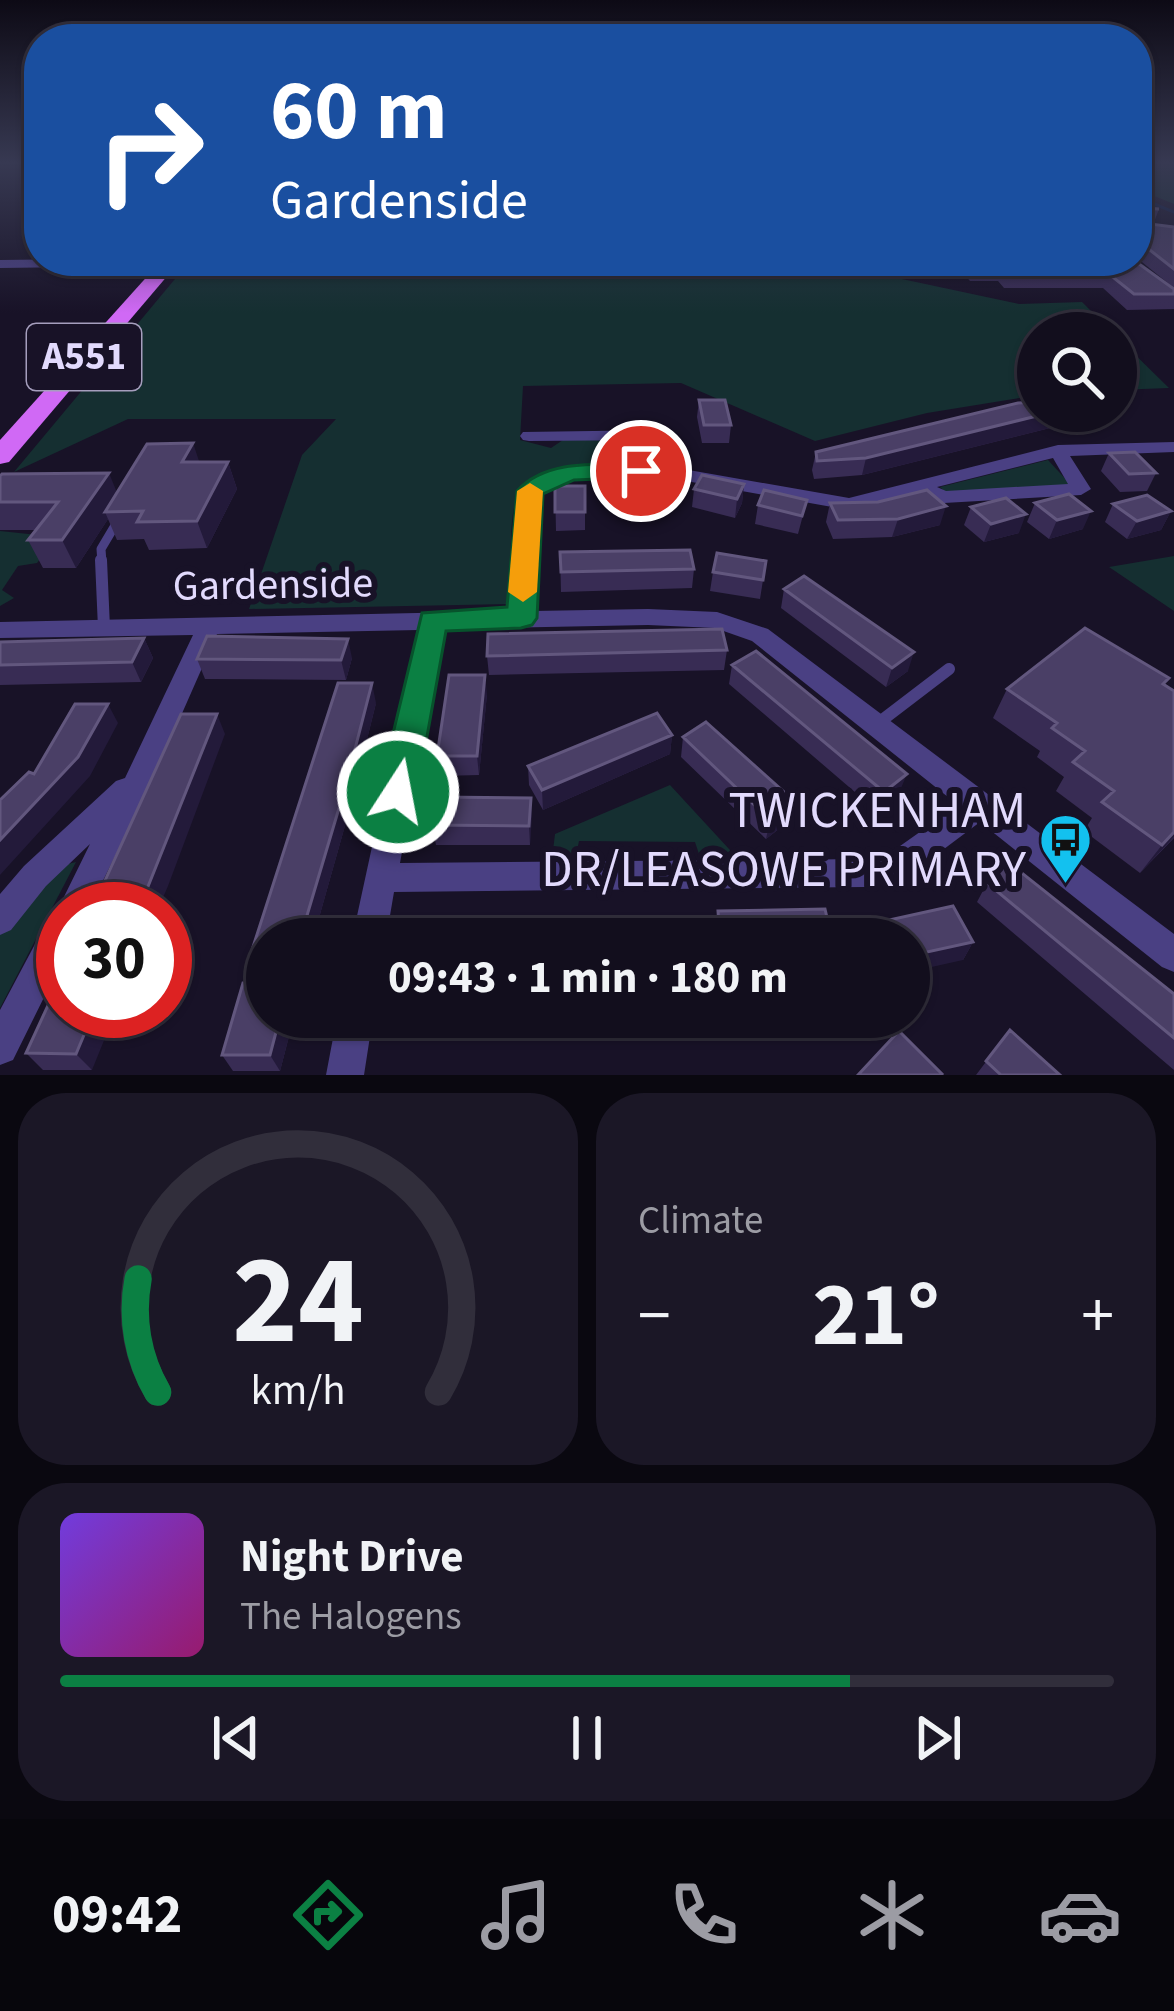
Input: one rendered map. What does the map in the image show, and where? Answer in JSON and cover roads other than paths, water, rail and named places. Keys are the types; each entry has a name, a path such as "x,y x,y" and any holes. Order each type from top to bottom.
{"main road":[{"name":"A551","path":"0,430 141,276"},
{"name":"A551","path":"0,456 159,276"}],"street":[{"path":"529,436 662,435 673,449 674,471"},
{"path":"521,618 530,491 547,479 574,473 674,471 820,502 862,501 1058,452 1174,447"},
{"path":"914,485 944,497 1081,488 1058,452"},
{"name":"Gardenside","path":"0,630 521,618 717,620 760,635 877,724"},
{"path":"373,918 433,621"},
{"path":"85,882 140,777 209,625"},
{"path":"877,724 1174,955"},
{"path":"0,919 35,876 140,777"},
{"path":"381,878 864,873 901,863 980,805"},
{"path":"0,1046 36,977"},
{"path":"345,1075 351,1038"}],"lane":[{"path":"104,628 100,549 126,508"},
{"path":"877,724 950,669"}],"place":[{"name":"TWICKENHAM DR/LEASOWE PRIMARY","path":"1065,886"}]}
